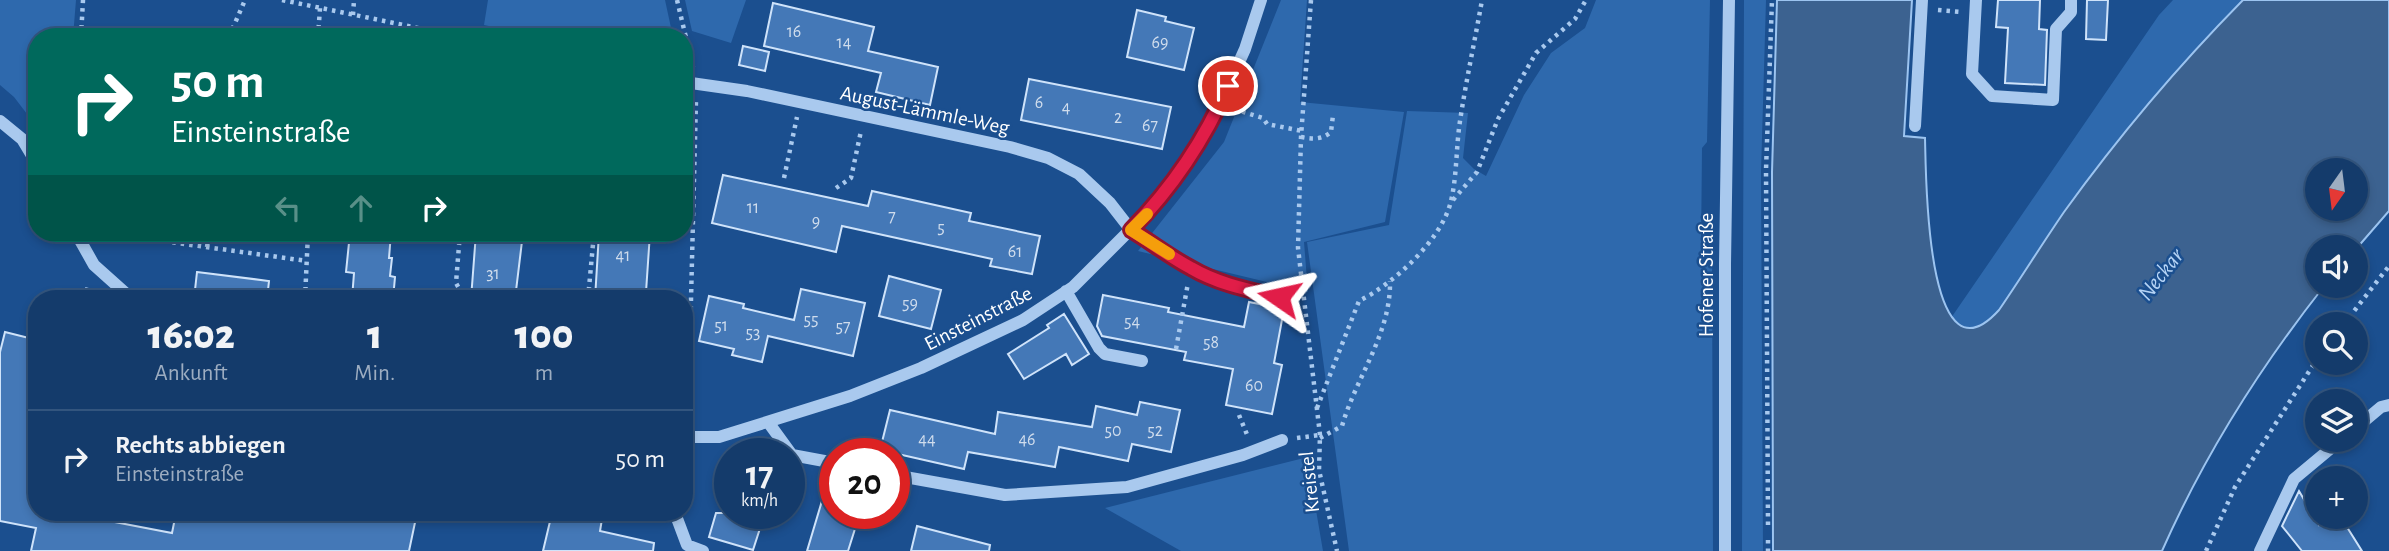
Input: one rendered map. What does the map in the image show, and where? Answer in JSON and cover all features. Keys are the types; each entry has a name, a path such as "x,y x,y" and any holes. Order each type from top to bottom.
{"street":[{"name":"Einsteinstraße","path":"693,439 719,437 768,422 850,396 921,368 1023,320 1066,291 1156,204 1212,122 1245,49 1261,0"},
{"name":"Hofener Straße","path":"1725,551 1729,0"},
{"path":"1915,126 1922,0"},
{"path":"1976,0 1972,74 1992,96 2053,100 2056,29 2071,12 2071,0"},
{"name":"August-Lämmle-Weg","path":"693,84 747,91 1010,147 1048,158 1079,174 1110,203 1131,230 1190,268 1243,289 1279,297"},
{"path":"0,121 22,139 28,149"},
{"path":"81,242 94,265 122,290"},
{"path":"1066,291 1105,354 1142,362"},
{"path":"2368,418 2381,407 2389,405"},
{"path":"768,422 792,455 819,460"},
{"path":"910,478 1005,495 1126,487 1243,455 1282,440"},
{"path":"2260,551 2294,479 2326,452"},
{"path":"677,521 687,545 703,551"}],"path":[{"path":"81,28 83,0"},
{"path":"233,28 245,0"},
{"path":"282,0 312,3 320,8 417,28"},
{"path":"353,15 354,0"},
{"path":"677,0 682,28"},
{"name":"Kreistel","path":"1311,0 1301,134 1298,248 1320,438 1319,471 1336,551"},
{"path":"1317,409 1359,301 1378,291 1422,250 1441,226 1451,202 1460,123 1482,0"},
{"path":"1451,202 1477,172 1498,119 1536,53 1576,19 1586,0"},
{"path":"1768,525 1766,170 1772,0"},
{"path":"319,28 320,8"},
{"path":"1935,10 1958,12"},
{"path":"784,178 800,103"},
{"path":"1220,105 1263,118 1267,124 1314,139 1331,132 1333,115"},
{"path":"836,188 851,178 864,116"},
{"path":"171,242 307,261"},
{"path":"208,242 208,247"},
{"path":"305,290 308,242"},
{"path":"459,242 456,283 460,290"},
{"path":"589,290 593,242"},
{"path":"688,242 688,290"},
{"path":"2353,312 2389,266"},
{"path":"1176,349 1190,268"},
{"path":"1320,438 1342,426 1374,351 1390,302 1390,281"},
{"path":"2206,551 2235,486 2307,375"},
{"path":"1768,540 1768,551"}],"shaded area":[{"path":"0,0 76,0 74,28 28,28 28,115 14,97 0,85"},
{"path":"488,0 665,0 671,28 498,28 484,25"},
{"path":"685,0 746,0 731,43 693,31"},
{"path":"1281,0 1307,0 1300,102 1404,112 1385,222 1304,242 1308,292 1138,251 1224,142"},
{"path":"1596,0 1710,0 1707,142 1702,148 1701,250 1712,252 1713,551 1349,551 1307,242 1389,225 1407,111 1468,113 1463,158 1486,176 1524,95 1551,53 1585,28"},
{"path":"1744,0 1766,0 1761,172 1763,551 1742,551"},
{"path":"2173,0 2243,0 2101,163 1995,315 1972,328 1963,327 1951,318 2159,15"},
{"path":"1312,456 1310,475 1323,551 1181,551 1105,508"}],"water":[{"name":"Neckar","path":"1777,0 1912,0 1904,136 1925,138 1929,228 1943,300 1956,322 1975,327 1999,310 2064,212 2127,129 2195,50 2243,0 2389,0 2389,211 2368,235 2305,235 2305,298 2315,298 2278,347 2215,446 2162,551 1773,551 1772,172"}],"building":[{"path":"1998,0 2040,0 2039,29 2047,30 2045,85 2005,83 2008,28 1996,27"},
{"path":"2087,0 2108,0 2106,40 2086,39"},
{"path":"773,3 874,27 868,51 938,67 930,105 876,92 881,73 764,46"},
{"path":"1137,10 1194,28 1184,70 1127,57"},
{"path":"743,46 769,52 765,71 739,65"},
{"path":"1029,79 1171,107 1162,149 1021,120"},
{"path":"723,175 868,206 872,191 971,213 969,221 1040,236 1032,274 990,266 992,259 842,226 836,252 712,223"},
{"path":"349,242 390,242 390,276 395,277 394,290 353,290 354,273 346,272"},
{"path":"475,242 522,242 516,290 472,290"},
{"path":"598,242 649,242 646,290 596,290"},
{"path":"197,272 269,281 268,290 195,290"},
{"path":"889,276 941,290 931,329 879,316"},
{"path":"801,289 865,303 853,356 768,336 762,362 732,355 734,349 699,341 709,296 744,304 743,308 794,320"},
{"path":"1103,295 1169,308 1168,312 1244,327 1249,302 1284,309 1274,363 1282,365 1272,414 1226,405 1233,369 1184,360 1186,352 1102,336 1097,326"},
{"path":"1064,314 1089,354 1072,365 1066,354 1024,379 1008,354 1049,328 1047,325"},
{"path":"5,332 28,338 28,521 109,521 172,533 174,521 415,521 409,551 31,551 36,528 0,521 0,352"},
{"path":"1140,402 1180,410 1171,452 1132,444 1128,461 1059,447 1055,467 968,452 964,469 910,457 910,438 883,438 890,410 995,434 998,412 1092,427 1096,406 1137,415"},
{"path":"2299,491 2305,501 2305,529 2348,529 2362,551 2302,551 2282,526"},
{"path":"819,511 819,529 855,529 848,551 807,551"},
{"path":"714,520 714,529 760,529 753,550 709,537"},
{"path":"550,521 602,521 600,531 654,543 653,551 543,551"},
{"path":"917,526 990,545 989,551 911,551"}],"slow traffic":[{"path":"1147,214 1131,230 1169,254"}],"route":[{"path":"1228,86 1212,122 1156,204 1131,230 1190,268 1211,278 1279,297"}]}
